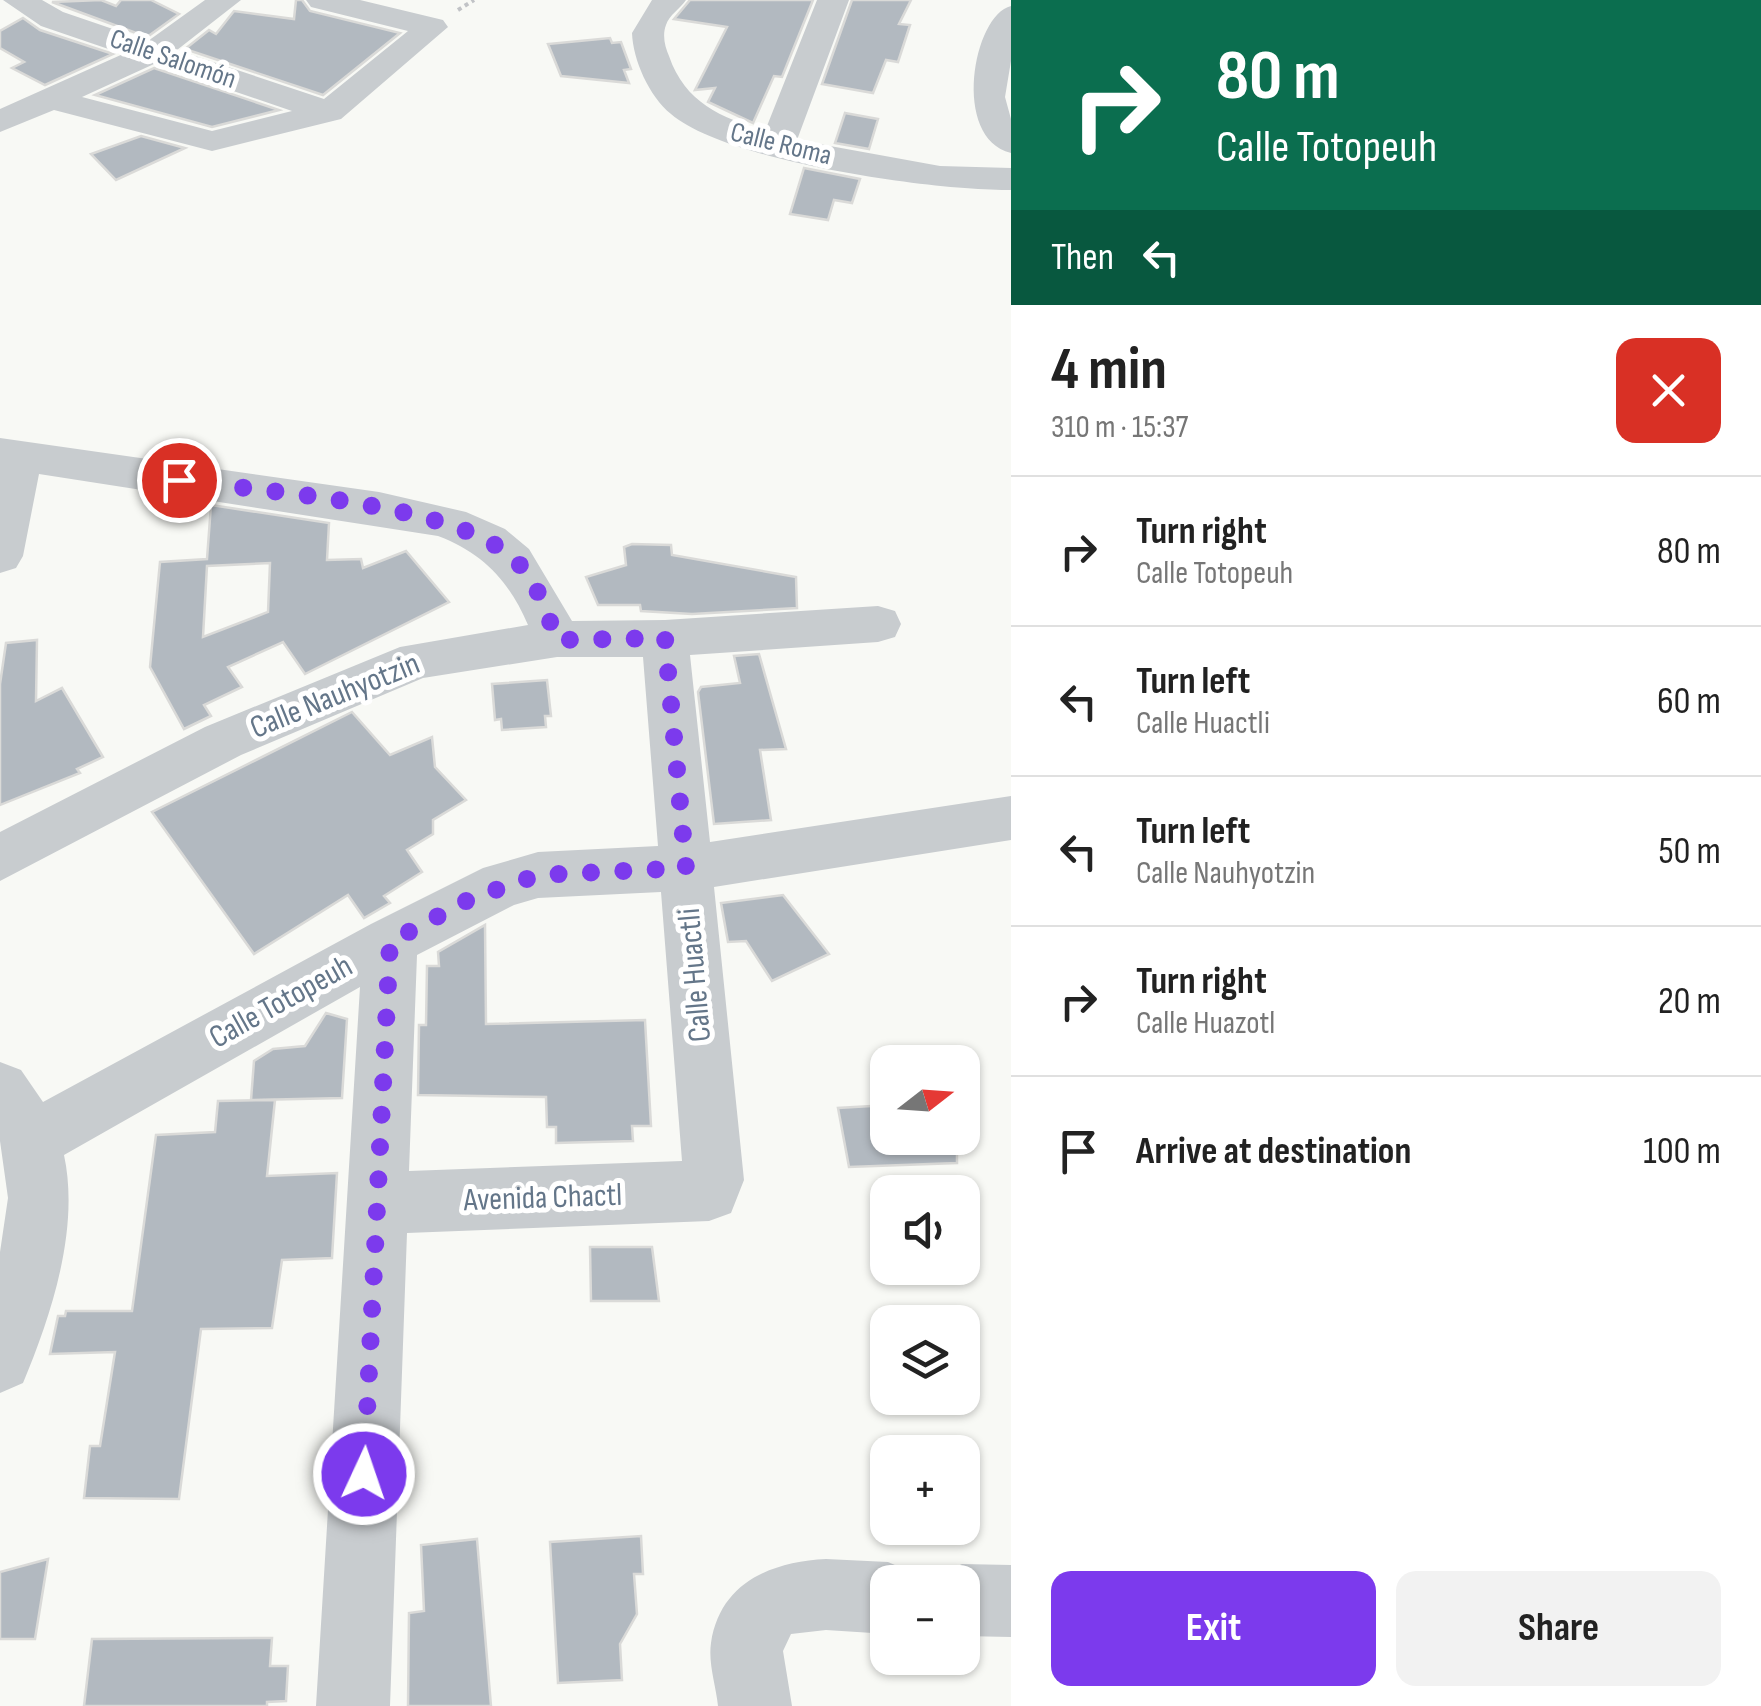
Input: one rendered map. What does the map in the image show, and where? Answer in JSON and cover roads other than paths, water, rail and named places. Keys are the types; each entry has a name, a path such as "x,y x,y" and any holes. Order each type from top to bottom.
{"street":[{"path":"0,122 153,52 225,0"},
{"path":"55,100 212,141 329,112 432,27 322,0"},
{"name":"Calle Roma","path":"670,0 651,17 645,34 657,70 682,107 724,132 885,168 985,182 1011,179"},
{"path":"778,144 833,0"},
{"name":"Calle Salomón","path":"21,2 52,19 329,112"},
{"path":"1011,15 986,104 992,125 1011,143"},
{"path":"0,556 11,454 376,508 450,524 486,538 519,563 538,593 557,640"},
{"name":"Calle Nauhyotzin","path":"0,858 223,741 397,667 428,658 557,640 665,638 878,624"},
{"name":"Calle Huactli","path":"665,638 714,1180 709,1191"},
{"name":"Calle Totopeuh","path":"32,1141 470,899 538,875 686,868 857,845 1011,818"},
{"path":"353,1706 390,942"},
{"path":"0,1090 32,1141 39,1187 36,1232 0,1360"},
{"name":"Avenida Chactl","path":"377,1203 709,1191"},
{"path":"755,1706 747,1642 760,1612 794,1595 870,1597"},
{"path":"980,1600 1011,1601"}]}
